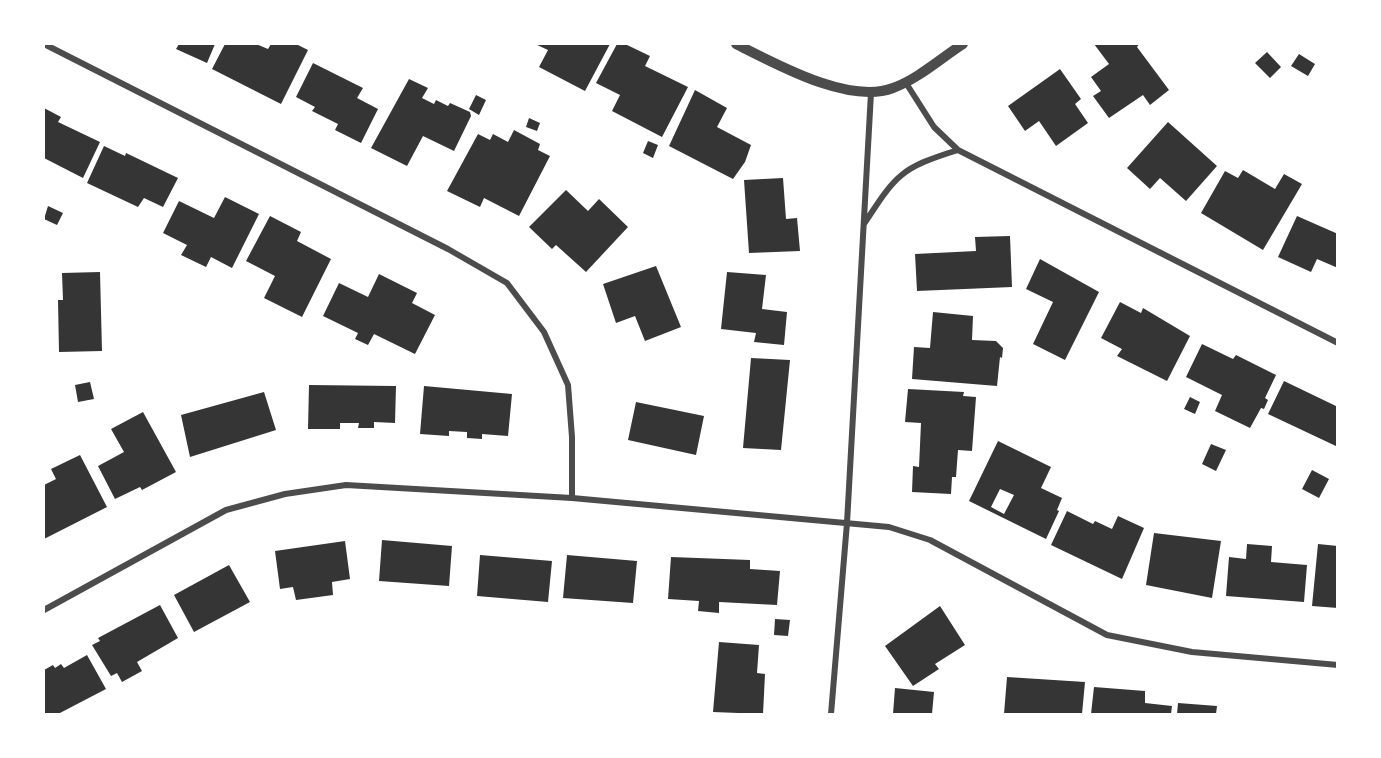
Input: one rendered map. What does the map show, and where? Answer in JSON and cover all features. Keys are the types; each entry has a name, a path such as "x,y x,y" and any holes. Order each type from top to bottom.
{"street":[{"path":"44,44 448,249 507,282 544,332 568,385 572,437 572,498"},
{"path":"736,44 828,84 871,93 906,83 963,44"},
{"path":"906,83 934,127 957,150 1338,343"},
{"path":"831,714 846,522 871,93"},
{"path":"863,225 890,183 904,171 925,160 957,150"},
{"path":"44,610 226,510 285,494 346,485 572,498 889,527 930,540 1107,635 1192,652 1338,665"}],"building":[{"path":"179,44 215,44 207,63 176,49"},
{"path":"225,44 256,44 268,49 271,44 296,44 308,50 281,104 212,69"},
{"path":"535,44 610,44 585,91 539,67 548,50"},
{"path":"617,44 625,44 650,56 645,66 688,87 662,137 612,111 620,95 596,83"},
{"path":"1094,44 1139,44 1137,47 1169,90 1150,105 1143,95 1109,118 1093,96 1101,91 1091,77 1109,64"},
{"path":"1267,52 1281,67 1270,78 1255,63"},
{"path":"1299,54 1315,64 1308,76 1291,66"},
{"path":"313,63 363,88 357,98 378,109 361,143 335,130 338,124 312,111 315,107 296,97"},
{"path":"1060,69 1081,99 1075,104 1088,123 1056,146 1039,121 1025,131 1008,106"},
{"path":"409,79 428,88 422,98 434,104 436,100 448,106 450,103 470,112 471,116 454,151 423,136 407,166 371,148"},
{"path":"695,90 727,108 717,127 751,145 745,162 733,179 669,146"},
{"path":"476,95 486,100 479,115 469,109"},
{"path":"44,108 61,117 58,122 100,142 83,178 44,158"},
{"path":"529,118 540,123 537,131 526,127"},
{"path":"1168,122 1217,166 1186,201 1160,178 1150,189 1127,168"},
{"path":"514,130 540,144 538,150 550,156 519,216 484,198 480,207 447,191 478,134 490,140 493,134 508,142"},
{"path":"648,141 658,145 653,158 643,153"},
{"path":"104,146 125,156 126,153 178,178 163,207 144,198 138,207 87,183"},
{"path":"1243,170 1275,189 1284,174 1302,184 1263,250 1201,213 1225,171 1238,178"},
{"path":"783,178 786,219 797,218 800,251 749,253 744,180"},
{"path":"566,190 588,211 599,199 628,227 586,272 556,245 552,249 529,227"},
{"path":"225,197 259,214 232,268 211,257 206,267 181,255 187,245 163,233 179,201 214,218"},
{"path":"48,206 63,213 57,225 44,219"},
{"path":"270,216 301,232 297,241 331,259 302,317 264,298 275,276 246,261"},
{"path":"1297,216 1338,234 1338,268 1317,259 1311,272 1278,257"},
{"path":"1010,236 1012,287 917,291 915,254 976,251 975,237"},
{"path":"1040,259 1099,292 1065,360 1033,344 1053,302 1026,289"},
{"path":"656,266 681,327 645,341 635,316 616,323 603,284"},
{"path":"100,272 102,351 59,352 58,300 63,300 62,273"},
{"path":"727,272 766,275 762,309 787,312 784,345 754,342 756,333 721,329"},
{"path":"379,274 417,293 412,303 435,315 415,354 374,334 368,345 355,339 358,333 323,316 339,283 368,297"},
{"path":"1120,302 1141,313 1143,308 1190,336 1167,381 1117,356 1122,349 1101,338"},
{"path":"933,312 973,316 972,340 996,341 1003,348 997,386 912,379 914,347 930,348"},
{"path":"1202,344 1233,359 1236,355 1276,375 1265,398 1268,400 1264,409 1261,408 1250,428 1215,411 1222,395 1186,377"},
{"path":"751,358 790,360 781,450 743,448"},
{"path":"1284,381 1338,407 1338,447 1268,414"},
{"path":"90,382 94,399 78,402 75,385"},
{"path":"309,385 396,386 395,423 374,422 374,428 358,428 359,423 340,423 340,429 308,429"},
{"path":"424,386 512,394 508,436 482,434 482,439 467,438 467,432 449,431 449,436 420,434"},
{"path":"908,389 964,392 963,396 976,397 972,451 958,450 956,477 952,477 951,494 912,492 913,466 919,467 921,423 905,422"},
{"path":"264,392 276,430 190,457 181,415"},
{"path":"1190,397 1200,402 1195,414 1184,409"},
{"path":"636,402 704,416 696,455 628,440"},
{"path":"143,412 176,472 142,490 140,487 115,499 98,466 124,452 111,429"},
{"path":"998,441 1051,467 1041,488 1062,498 1057,510 1059,511 1046,539 969,501","holes":["1000,489 1014,495 1004,514 991,507"]},
{"path":"1211,444 1226,450 1216,471 1202,464"},
{"path":"80,455 107,507 44,539 44,485 56,479 51,469"},
{"path":"1312,470 1329,479 1319,498 1302,489"},
{"path":"1067,511 1093,524 1095,521 1112,529 1118,516 1144,528 1122,579 1051,545"},
{"path":"1154,533 1221,541 1212,598 1146,585"},
{"path":"382,540 452,546 449,586 379,581"},
{"path":"345,541 350,579 332,582 333,595 296,600 293,587 280,589 275,551"},
{"path":"1247,544 1272,546 1271,562 1307,565 1304,602 1226,596 1229,557 1246,559"},
{"path":"1318,544 1338,546 1338,608 1312,606"},
{"path":"480,555 552,561 548,602 477,596"},
{"path":"567,555 637,561 633,603 563,598"},
{"path":"671,557 750,560 750,569 780,571 777,605 719,602 719,613 698,611 699,601 668,599"},
{"path":"229,565 250,602 194,632 174,595"},
{"path":"160,605 178,638 137,662 142,671 122,682 117,673 111,676 92,645 100,641 98,638"},
{"path":"940,606 965,645 935,664 939,669 913,686 885,646"},
{"path":"775,619 790,620 788,636 774,635"},
{"path":"719,642 759,645 757,673 765,674 763,714 713,712"},
{"path":"87,655 106,689 58,714 44,714 44,670 61,664 64,668"},
{"path":"1007,677 1085,682 1082,714 1004,714"},
{"path":"1094,687 1145,691 1145,703 1172,706 1171,714 1091,714"},
{"path":"895,688 934,692 932,714 893,714"},
{"path":"1178,703 1217,706 1216,714 1177,714"}]}
